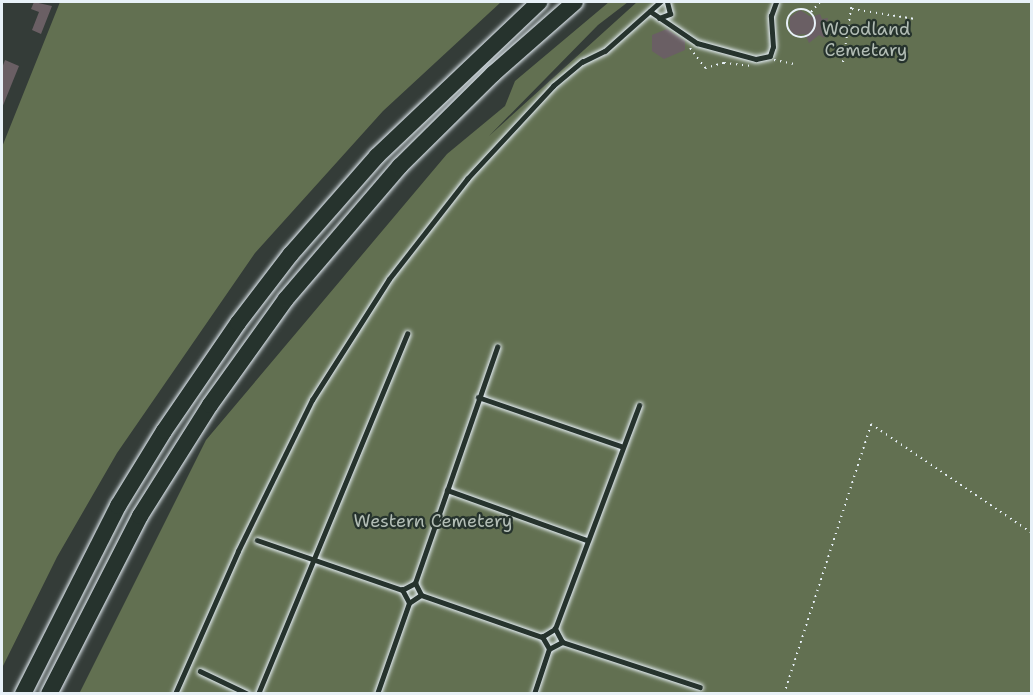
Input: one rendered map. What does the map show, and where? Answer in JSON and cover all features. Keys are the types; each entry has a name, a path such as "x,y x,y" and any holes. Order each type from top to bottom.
{"highway":[{"path":"23,693 118,506 164,431 238,323 291,254 377,156 539,2"},
{"path":"49,693 140,516 191,432 273,316 400,166 493,74 575,2"}],"lane":[{"path":"175,693 238,551 312,400 389,279 467,179 553,87 582,62 605,51 660,2"},
{"path":"659,18 670,14 667,2"},
{"path":"650,11 689,40 756,59 770,56 774,40 771,16 776,2"},
{"path":"258,693 407,334"},
{"path":"402,590 415,583 497,347"},
{"path":"478,397 621,446"},
{"path":"542,636 555,629 621,446 639,405"},
{"path":"447,490 587,540"},
{"path":"257,540 402,590 409,603"},
{"path":"415,583 421,595 542,636 549,649"},
{"path":"377,693 409,603 421,595"},
{"path":"555,629 562,642 700,687"},
{"path":"534,693 549,649 562,642"},
{"path":"200,671 248,693"}],"path":[{"path":"811,12 820,2"},
{"path":"843,62 852,2"},
{"path":"802,9 811,12 815,20 812,32 800,37 792,34 787,22 790,14 802,9"},
{"path":"852,9 915,19"},
{"path":"689,40 693,53 705,68 724,63 748,68 756,59"},
{"path":"770,56 778,63 795,64"},
{"path":"783,693 871,424 1032,533"}],"green space":[{"path":"60,2 501,2 383,111 255,253 117,453 57,557 2,668 2,147"},
{"path":"609,2 628,2 598,25 489,136 637,2 1031,2 1031,693 79,694 206,440 447,154 505,106 515,81"}],"building":[{"path":"34,2 52,6 41,34 32,30 39,12 31,9"},
{"path":"800,10 811,17 820,14 822,19 828,18 824,38 819,35 809,43 805,34 795,35 790,30 790,17"},
{"path":"667,29 685,41 685,50 664,59 652,51 652,35"},
{"path":"5,60 19,66 2,108 2,68"}],"park label":[{"name":"Woodland Cemetary","path":"866,40"},
{"name":"Western Cemetery","path":"433,521"}]}
